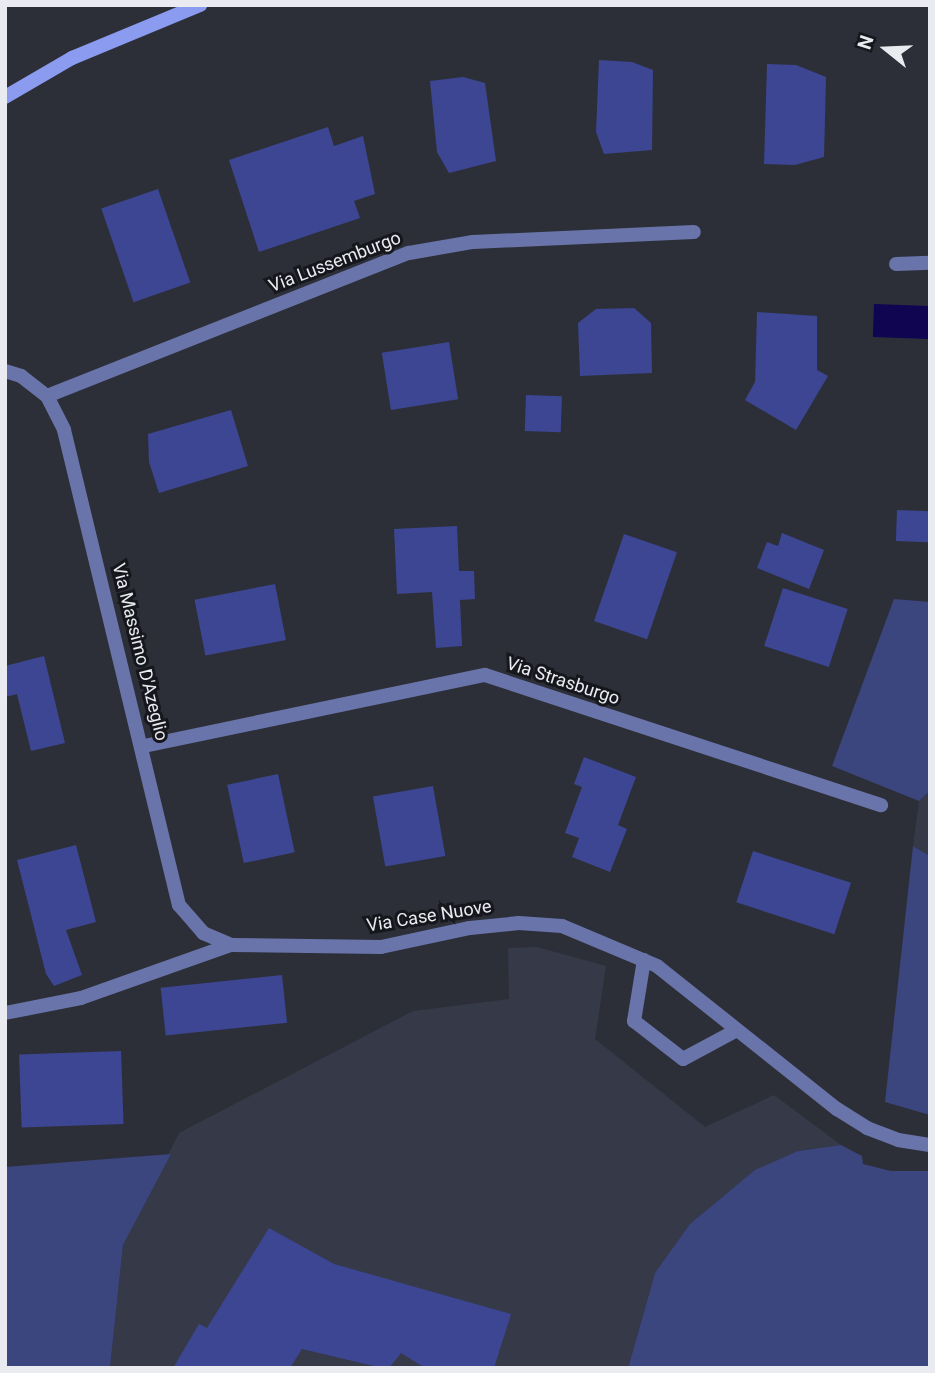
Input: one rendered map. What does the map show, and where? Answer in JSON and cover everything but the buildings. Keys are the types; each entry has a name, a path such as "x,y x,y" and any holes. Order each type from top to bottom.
{"main road":[{"path":"5,97 72,58 201,5"}],"street":[{"name":"Via Lussemburgo","path":"47,396 409,253 473,242 694,233"},
{"path":"896,264 930,263"},
{"name":"Via Massimo D'Azeglio","path":"5,371 21,376 47,396 64,430 144,746 179,905 203,933 231,945"},
{"name":"Via Strasburgo","path":"144,746 485,675 881,805"},
{"name":"Via Case Nuove","path":"5,1013 81,998 231,945 381,947 470,928 519,923 562,926 644,960 867,1128 898,1140 930,1145"},
{"path":"644,960 634,1021 683,1059 737,1030"}],"shaded area":[{"path":"874,304 930,306 929,339 873,337"},
{"path":"894,599 930,602 930,791 919,801 832,766"},
{"path":"930,791 930,856 913,846 919,801"},
{"path":"913,846 930,856 930,1115 885,1102"},
{"path":"537,947 606,966 595,1039 705,1127 774,1095 841,1145 798,1151 655,1273 628,1368 110,1368 123,1245 179,1133 413,1011 509,999 508,948"},
{"path":"841,1145 862,1156 863,1164 891,1171 930,1171 930,1368 628,1368 655,1273 690,1224 755,1170 798,1151"},
{"path":"171,1154 123,1245 110,1368 5,1368 5,1167"}]}
